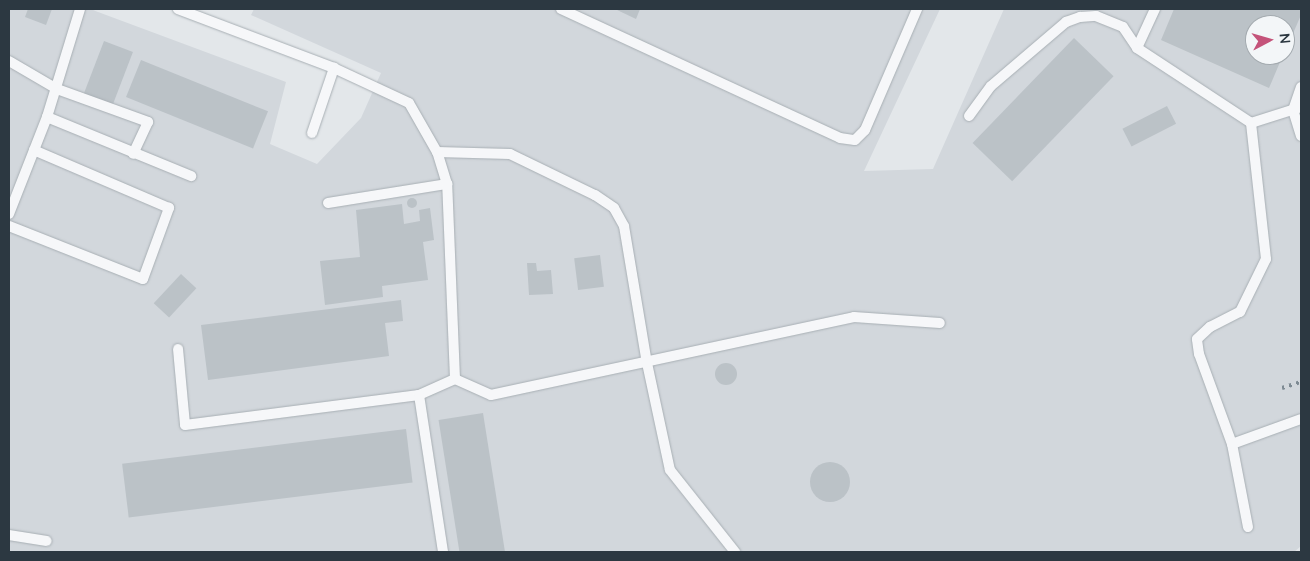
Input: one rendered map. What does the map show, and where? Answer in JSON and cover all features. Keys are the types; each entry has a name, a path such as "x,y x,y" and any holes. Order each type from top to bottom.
{"lane":[{"path":"9,214 57,89 80,9"},
{"path":"178,9 334,68 409,103 437,152 446,184 455,379"},
{"path":"561,9 840,138 855,140 865,130 917,9"},
{"path":"1137,48 1155,9"},
{"path":"969,116 991,86 1066,22 1096,16 1123,27 1137,48 1251,123"},
{"path":"9,61 57,89 148,122 133,154"},
{"path":"312,133 334,68"},
{"path":"1301,87 1297,109 1301,136"},
{"path":"1251,123 1297,109"},
{"path":"47,117 190,176"},
{"path":"1248,527 1232,444 1199,354 1197,339 1240,312 1266,259 1251,123"},
{"path":"9,226 144,279 169,208 34,150"},
{"path":"437,152 510,154 595,195 614,208 624,226 647,363 670,470 736,552"},
{"path":"328,203 446,184"},
{"path":"178,349 185,425 419,395 455,379 491,396 854,317 940,323"},
{"path":"419,395 443,552"},
{"path":"1232,444 1301,419"},
{"path":"9,535 46,541"}],"shaded area":[{"path":"10,9 90,9 286,82 270,144 317,164 361,118 381,73 251,15 254,9 940,9 864,171 933,169 1004,9 1301,9 1301,546 1294,552 9,552"}],"building":[{"path":"28,9 52,9 46,25 25,17"},
{"path":"615,9 640,9 636,19"},
{"path":"1174,9 1301,9 1301,15 1295,29 1295,15 1245,15 1245,65 1279,65 1269,88 1161,40"},
{"path":"1074,38 1114,76 1012,181 973,143"},
{"path":"104,41 133,52 112,106 83,95"},
{"path":"141,60 268,111 253,148 126,97"},
{"path":"1167,106 1176,124 1132,147 1122,129"},
{"path":"412,198 417,203 412,208 407,203"},
{"path":"402,204 404,224 420,221 419,210 430,208 434,240 423,242 428,280 382,286 383,297 325,305 320,261 360,257 356,210"},
{"path":"600,255 604,287 578,290 574,258"},
{"path":"527,263 536,263 537,271 551,270 553,294 529,295"},
{"path":"181,274 196,288 169,318 154,303"},
{"path":"401,300 403,321 385,323 389,356 208,380 201,325"},
{"path":"722,363 730,363 737,370 737,378 730,385 722,385 715,378 715,370"},
{"path":"483,413 505,552 459,552 439,420"},
{"path":"406,429 413,483 129,517 122,464"},
{"path":"834,462 841,465 847,471 850,482 849,490 841,499 834,502 826,502 819,499 811,490 810,478 813,471 822,463"}],"railway":[{"path":"1282,388 1301,382"}]}
